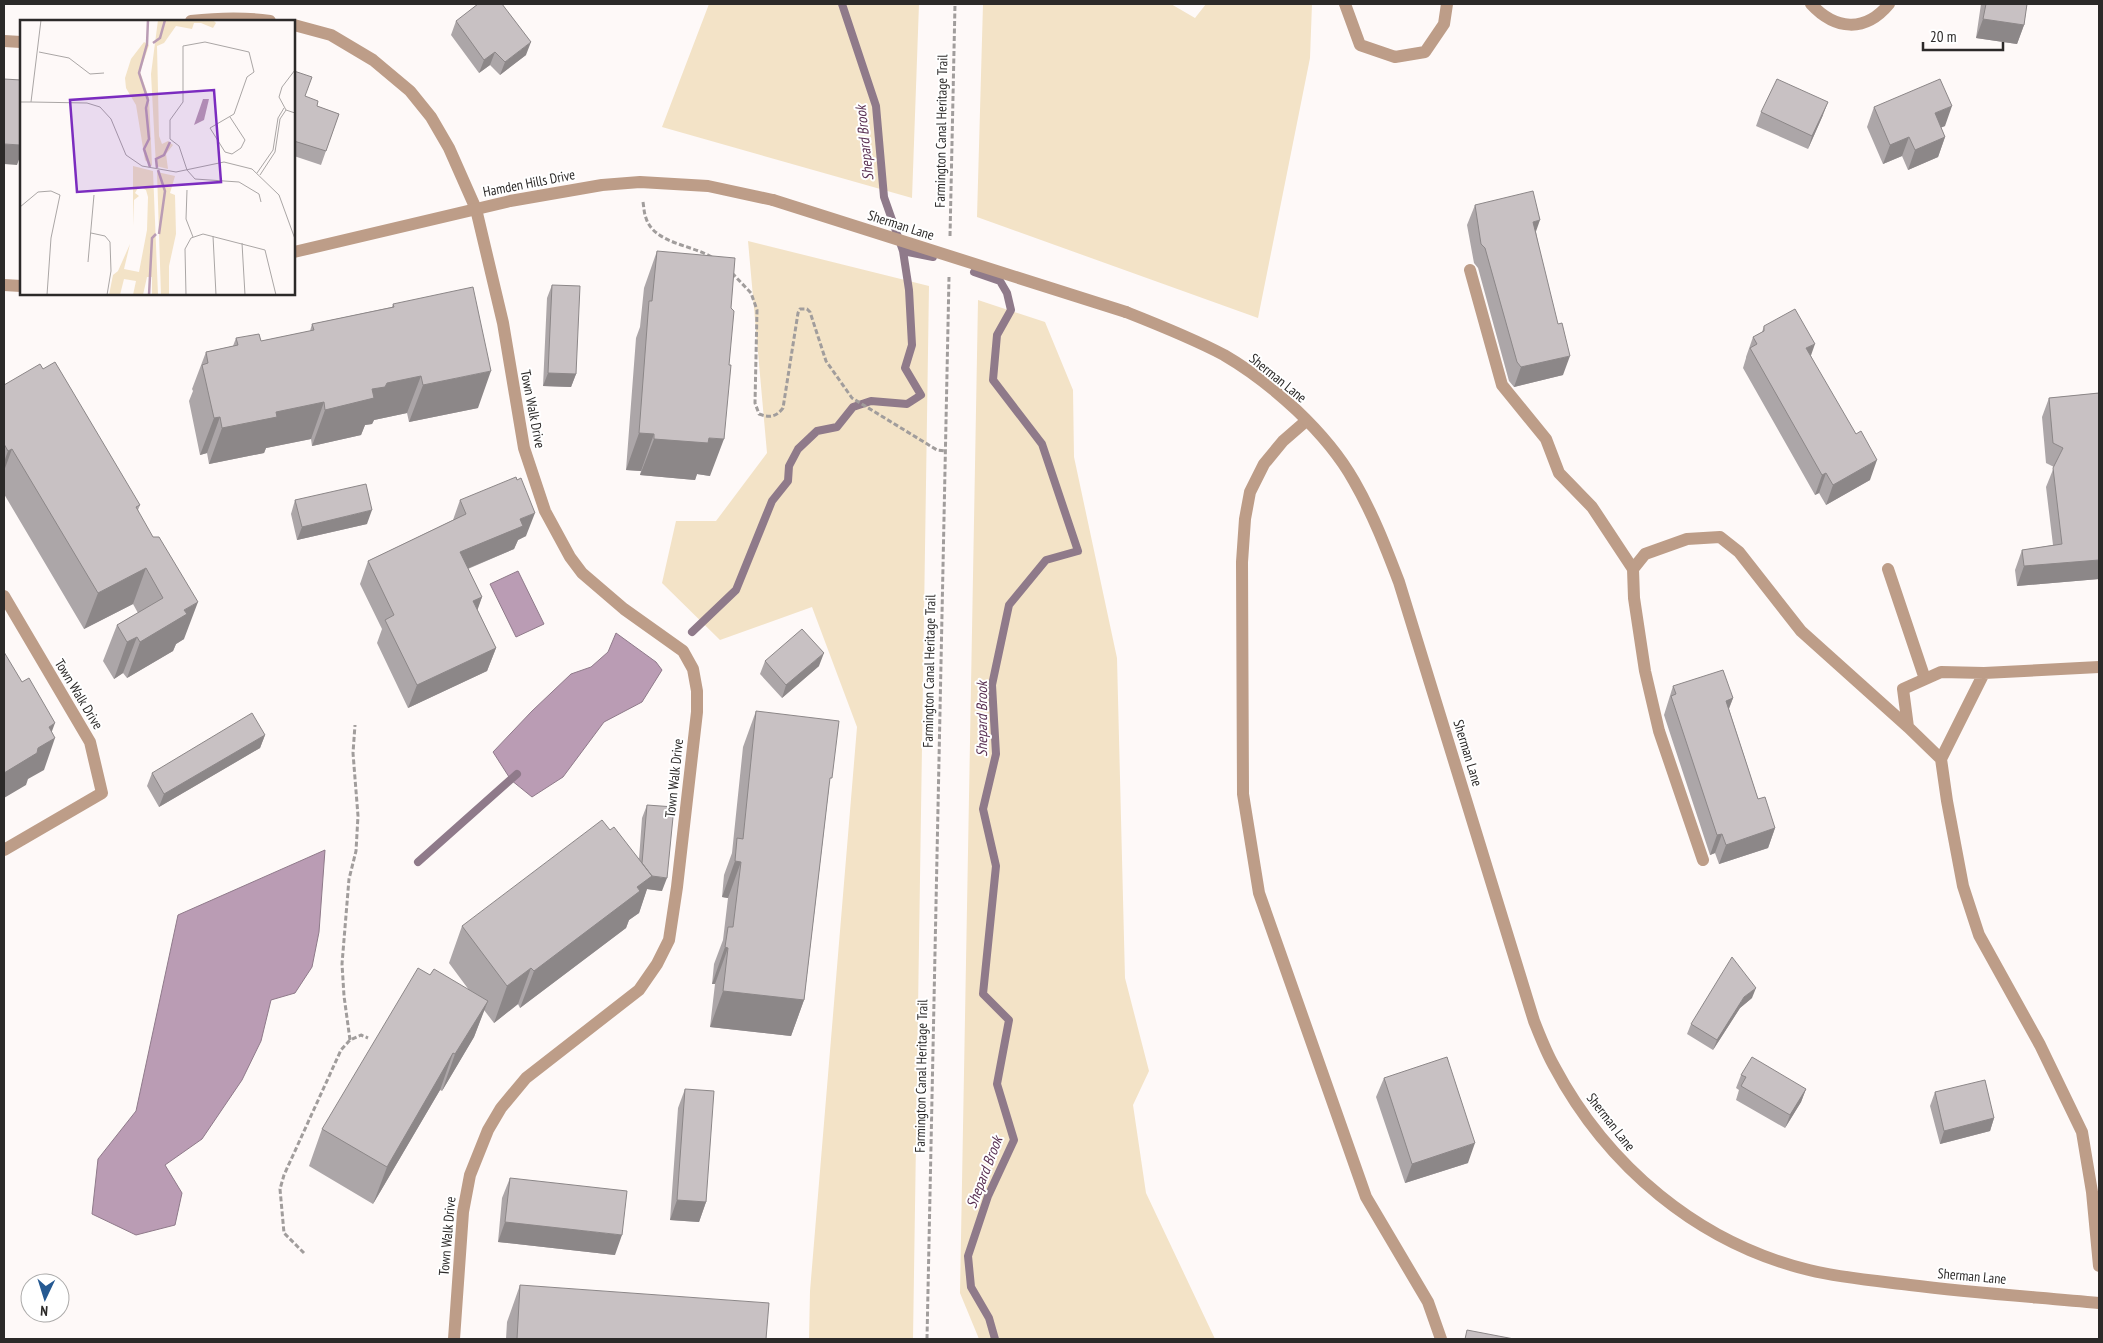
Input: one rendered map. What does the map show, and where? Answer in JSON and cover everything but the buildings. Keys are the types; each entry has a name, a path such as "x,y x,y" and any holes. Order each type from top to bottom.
{"street":[{"path":"1345,4 1360,45 1395,58 1425,52 1444,24 1447,4"},
{"path":"1811,4 1821,15 1836,22 1850,25 1872,19 1889,4"},
{"path":"200,20 263,20"},
{"name":"Town Walk Drive","path":"295,25 331,35 373,60 410,91 431,117 449,148 476,209 503,323 524,448 545,511 570,557 582,573 624,609 683,651 693,670 697,691 697,712 677,887 668,940 657,964 639,990 526,1078 501,1108 488,1130 470,1175 464,1205 454,1339"},
{"path":"4,41 20,42"},
{"name":"Hamden Hills Drive","path":"295,252 559,191 640,182 708,186 773,200"},
{"name":"Sherman Lane","path":"773,200 1126,312 1190,338 1225,356 1259,379 1306,421 1333,450 1354,480 1373,517 1399,582 1534,1021 1553,1066 1583,1114 1612,1151 1642,1182 1672,1206 1717,1235 1766,1257 1809,1270 1864,1280 2099,1303"},
{"path":"1470,270 1502,385 1546,439 1559,473 1592,507 1633,569 1634,598 1647,680 1659,731 1703,860"},
{"path":"4,285 20,286"},
{"path":"1306,421 1283,441 1264,464 1250,492 1245,519 1242,562 1243,794 1259,893 1366,1197 1428,1302 1441,1339"},
{"path":"1633,569 1645,554 1687,539 1720,538 1739,552 1801,631 1941,758"},
{"path":"1888,569 1925,679"},
{"name":"Town Walk Drive","path":"4,596 90,742 102,793 4,850"},
{"path":"1908,727 1903,688 1941,672 1984,673 2099,667"},
{"path":"1984,673 1941,758 1963,886 1979,935 2040,1045 2082,1132 2092,1192 2099,1266"}],"path":[{"name":"Farmington Canal Heritage Trail","path":"950,246 955,4"},
{"path":"640,182 646,219 651,227 663,237 716,260"},
{"path":"729,270 749,290 756,305 755,403 759,414 770,417 776,416 783,408 798,313 800,309 807,309 810,312 826,361 852,398 937,450 946,451"},
{"name":"Farmington Canal Heritage Trail","path":"926,1339 949,274"},
{"path":"350,1040 342,964 349,879 356,851 358,816 353,753 355,725"},
{"path":"304,1252 284,1233 280,1189 284,1175 341,1050 350,1040 361,1035 368,1038"}],"shaded area":[{"path":"709,4 919,4 912,198 662,127"},
{"path":"983,4 1171,4 1195,18 1206,4 1312,4 1310,58 1258,318 977,217"},
{"path":"748,241 929,286 913,1339 809,1339 810,1291 857,727 812,607 720,640 662,583 676,521 716,521 767,453"},
{"path":"978,300 1045,322 1073,390 1074,457 1117,658 1125,978 1149,1071 1133,1105 1146,1193 1215,1339 979,1339 960,1293"},
{"path":"518,571 544,624 516,637 490,584"},
{"path":"616,633 656,662 662,670 642,702 604,722 563,777 532,797 511,780 493,752 571,674 591,667 608,652"},
{"path":"325,850 319,932 312,967 295,993 271,1000 261,1041 242,1080 202,1139 165,1165 182,1193 175,1225 136,1235 92,1214 98,1159 136,1111 178,915"}],"waterway":[{"name":"Shepard Brook","path":"842,4 876,106 884,197 903,251 933,257"},
{"path":"692,632 736,590 772,501 788,481 789,466 798,449 817,431 837,427 853,407 871,401 907,404 921,395 905,368 912,345 909,290 903,251"},
{"name":"Shepard Brook","path":"974,272 1000,281 1007,293 1011,310 997,335 993,380 1042,444 1078,551 1046,560 1009,605 992,685 996,754 983,809 996,866 983,994 1009,1020 997,1084 1014,1140 988,1196 968,1256 971,1287 989,1318 995,1339"},
{"path":"418,862 517,774"}]}
